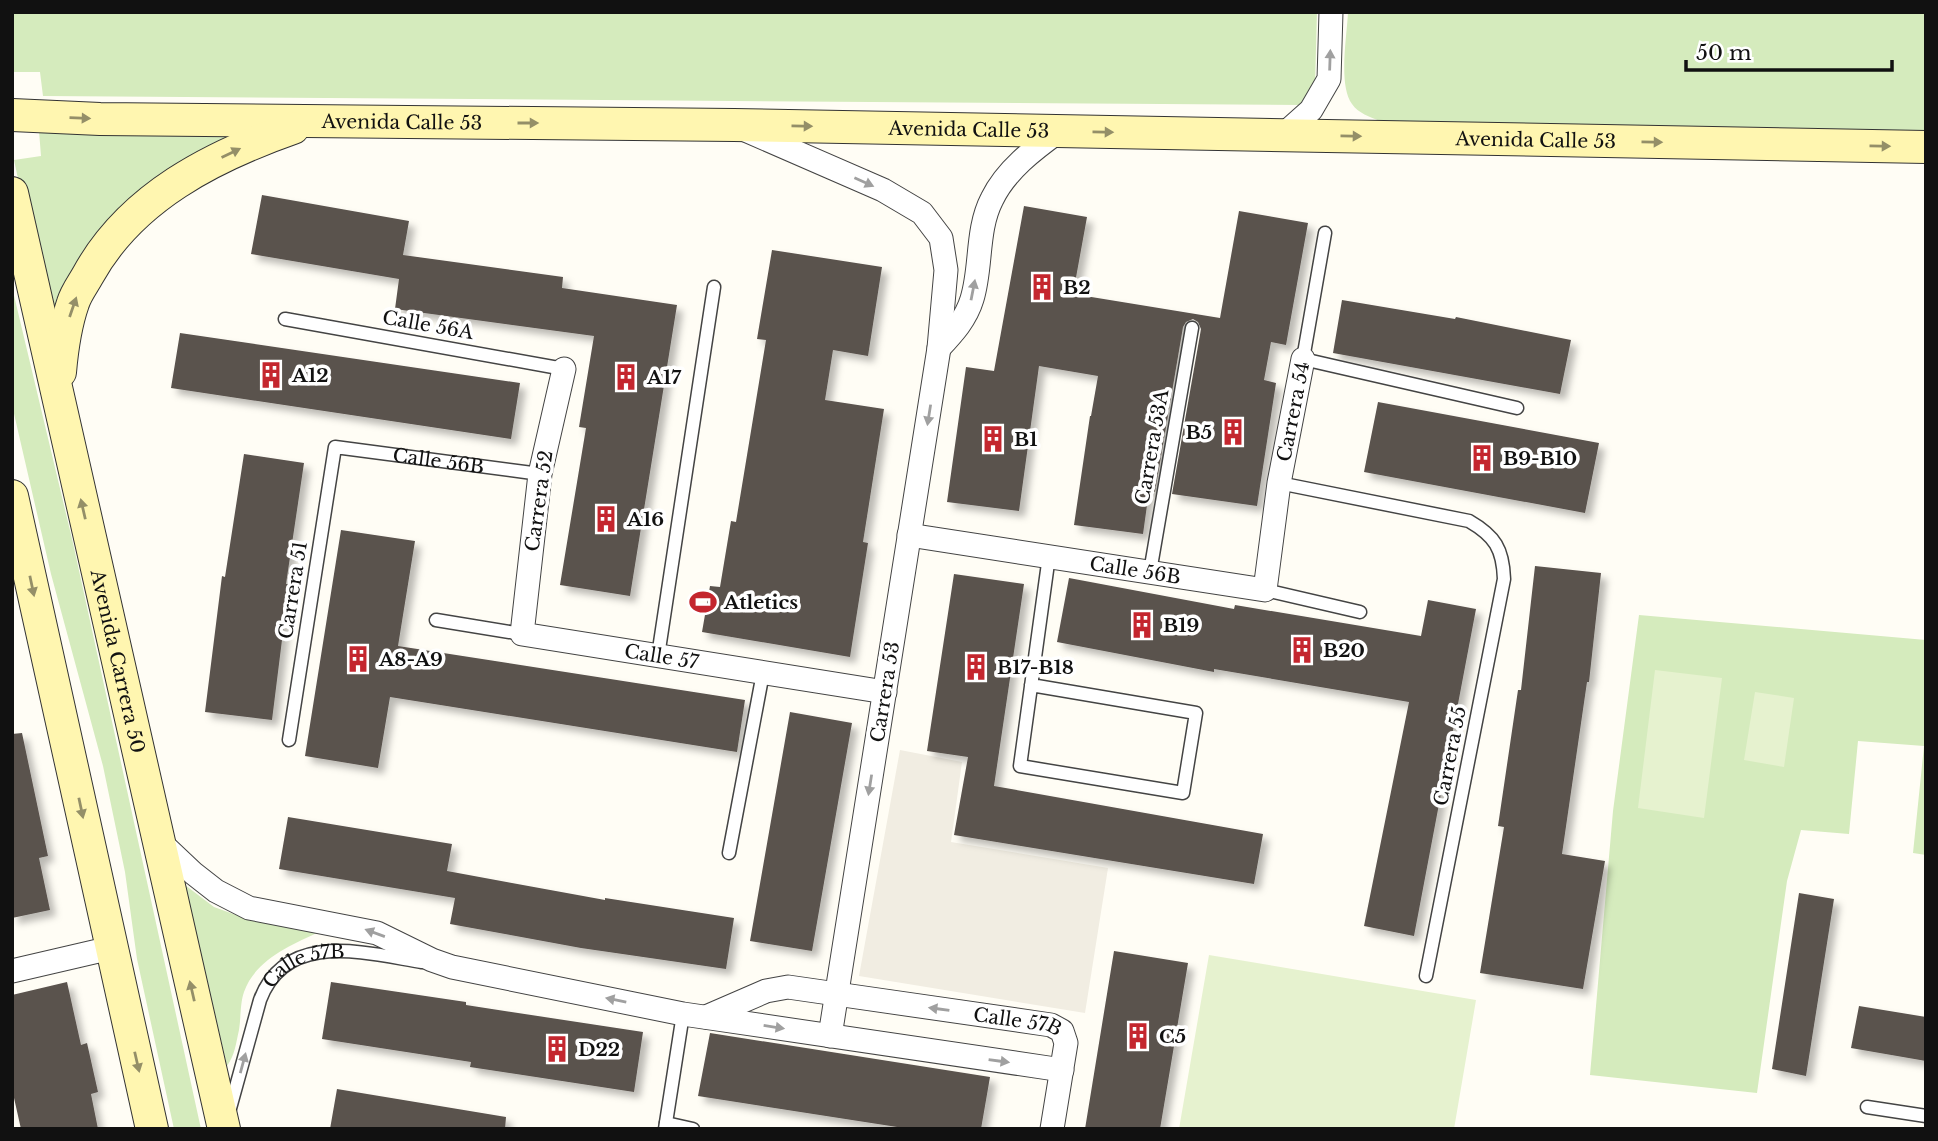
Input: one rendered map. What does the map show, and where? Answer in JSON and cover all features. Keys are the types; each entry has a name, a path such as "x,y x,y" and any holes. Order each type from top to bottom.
{"main road":[{"name":"Avenida Calle 53","path":"12,116 734,125 1926,147"},
{"path":"57,398 64,341 74,300 98,256 117,232 162,192 209,164 240,148 313,121"},
{"name":"Avenida Carrera 50","path":"12,193 224,1129"},
{"path":"12,496 152,1129"}],"street":[{"path":"1283,135 1311,110 1329,79 1331,12"},
{"name":"Carrera 53","path":"734,125 883,190 922,213 941,238 946,270 939,348 830,1036"},
{"path":"939,348 959,327 972,300 985,217 991,200 1001,183 1032,151 1059,131"},
{"name":"Carrera 54","path":"1265,590 1279,483 1303,359"},
{"name":"Carrera 52","path":"522,634 540,474 564,369"},
{"name":"Calle 56B","path":"909,535 1265,590"},
{"name":"Calle 57","path":"522,634 884,692"},
{"name":"Calle 57B","path":"157,839 216,891 249,908 377,933 452,967 683,1014 1062,1070 1066,1043 1062,1031 1051,1025 788,987 766,991 706,1017"},
{"path":"12,971 111,948"},
{"path":"1052,1129 1062,1070"}],"lane":[{"name":"Carrera 54","path":"1303,359 1325,233"},
{"path":"658,656 714,287"},
{"name":"Calle 56A","path":"285,319 564,369"},
{"name":"Carrera 53A","path":"1150,572 1192,328"},
{"path":"1303,359 1517,408"},
{"name":"Calle 56B","path":"335,447 540,474"},
{"name":"Carrera 51","path":"289,740 335,447"},
{"name":"Carrera 55","path":"1279,483 1469,521 1485,530 1497,544 1504,561 1504,579 1426,976"},
{"path":"1031,685 1196,713 1183,793 1020,766 1031,685 1049,556"},
{"name":"Calle 56B","path":"1265,590 1360,612"},
{"name":"Calle 57","path":"436,620 522,634"},
{"path":"729,853 763,673"},
{"name":"Calle 57B","path":"224,1129 265,985 284,966 302,957 324,951 353,951 452,967"},
{"path":"683,1014 665,1126 693,1129"},
{"path":"1867,1107 1926,1116"}],"green space":[{"path":"12,12 1317,12 1315,85 1301,105 43,96 40,72 12,72"},
{"path":"1348,12 1926,12 1926,131 1380,121 1358,110 1348,96 1344,73"},
{"path":"256,130 217,147 49,325 14,160 41,156 39,131"},
{"path":"12,287 73,543 201,1129 174,1129 137,959 125,872 103,766 51,574 12,405"},
{"path":"1639,615 1926,640 1926,855 1913,853 1924,746 1858,741 1849,834 1801,830 1787,881 1757,1093 1590,1075 1613,811"},
{"path":"1655,670 1722,678 1704,818 1638,808"},
{"path":"1755,692 1794,698 1784,767 1744,760"},
{"path":"185,885 214,907 236,915 319,932 265,962 249,981 243,996 235,1049 227,1066"},
{"path":"1209,955 1476,1000 1454,1129 1179,1129"}],"shaded area":[{"path":"900,750 962,762 951,842 1108,868 1085,1013 859,976"}],"building":[{"path":"262,195 409,221 403,255 563,277 562,288 677,305 630,596 560,585 586,428 579,427 594,336 395,309 399,279 251,254"},
{"path":"1024,206 1087,217 1073,294 1220,318 1239,211 1308,223 1286,345 1271,342 1264,380 1276,383 1257,506 1172,494 1201,329 1193,319 1183,327 1155,492 1149,491 1143,534 1074,525 1098,376 1039,366 1019,511 947,502 966,367 994,371"},
{"path":"772,250 882,267 868,356 833,350 825,400 884,409 863,542 868,543 850,657 702,632 710,586 720,587 731,521 736,522 766,340 757,339"},
{"path":"1342,300 1455,319 1456,317 1571,340 1560,394 1333,353"},
{"path":"180,333 520,383 511,439 171,388"},
{"name":"B9-B10","path":"1378,402 1599,443 1585,513 1364,472"},
{"path":"244,454 304,463 286,584 289,584 272,720 205,712 222,576 225,577"},
{"path":"341,530 415,541 398,646 745,700 737,752 390,697 378,768 305,756"},
{"path":"1535,566 1601,573 1589,682 1562,854 1605,861 1583,989 1480,973 1504,827 1498,826 1518,690 1521,690"},
{"path":"954,574 1024,584 994,786 1263,834 1254,884 954,835 968,757 927,751"},
{"path":"1069,578 1234,609 1235,605 1421,636 1428,600 1476,609 1414,936 1364,926 1409,702 1214,669 1214,672 1057,642"},
{"path":"790,712 852,723 812,951 750,941"},
{"path":"22,733 48,856 39,858 50,910 12,918 12,734"},
{"path":"288,817 452,844 447,871 605,900 734,918 726,969 581,948 450,924 455,898 279,869"},
{"path":"1799,893 1834,899 1806,1076 1772,1069"},
{"name":"C5","path":"1114,951 1188,963 1160,1129 1085,1129"},
{"path":"67,982 81,1045 87,1043 98,1092 91,1094 98,1129 21,1129 12,1089 12,995"},
{"path":"331,982 643,1032 634,1092 470,1067 471,1062 322,1039"},
{"path":"1859,1006 1926,1017 1926,1061 1851,1048"},
{"path":"710,1033 990,1077 981,1129 910,1129 698,1096"},
{"path":"337,1089 506,1117 505,1129 330,1129"}],"place":[{"name":"B2","path":"1042,287"},
{"name":"A12","path":"271,375"},
{"name":"A17","path":"626,377"},
{"name":"B5","path":"1233,432"},
{"name":"B1","path":"993,439"},
{"name":"B9-B10","path":"1482,458"},
{"name":"A16","path":"606,519"},
{"name":"Atletics","path":"703,602"},
{"name":"B19","path":"1142,625"},
{"name":"B20","path":"1302,650"},
{"name":"A8-A9","path":"358,659"},
{"name":"B17-B18","path":"976,667"},
{"name":"C5","path":"1138,1036"},
{"name":"D22","path":"557,1049"}]}
